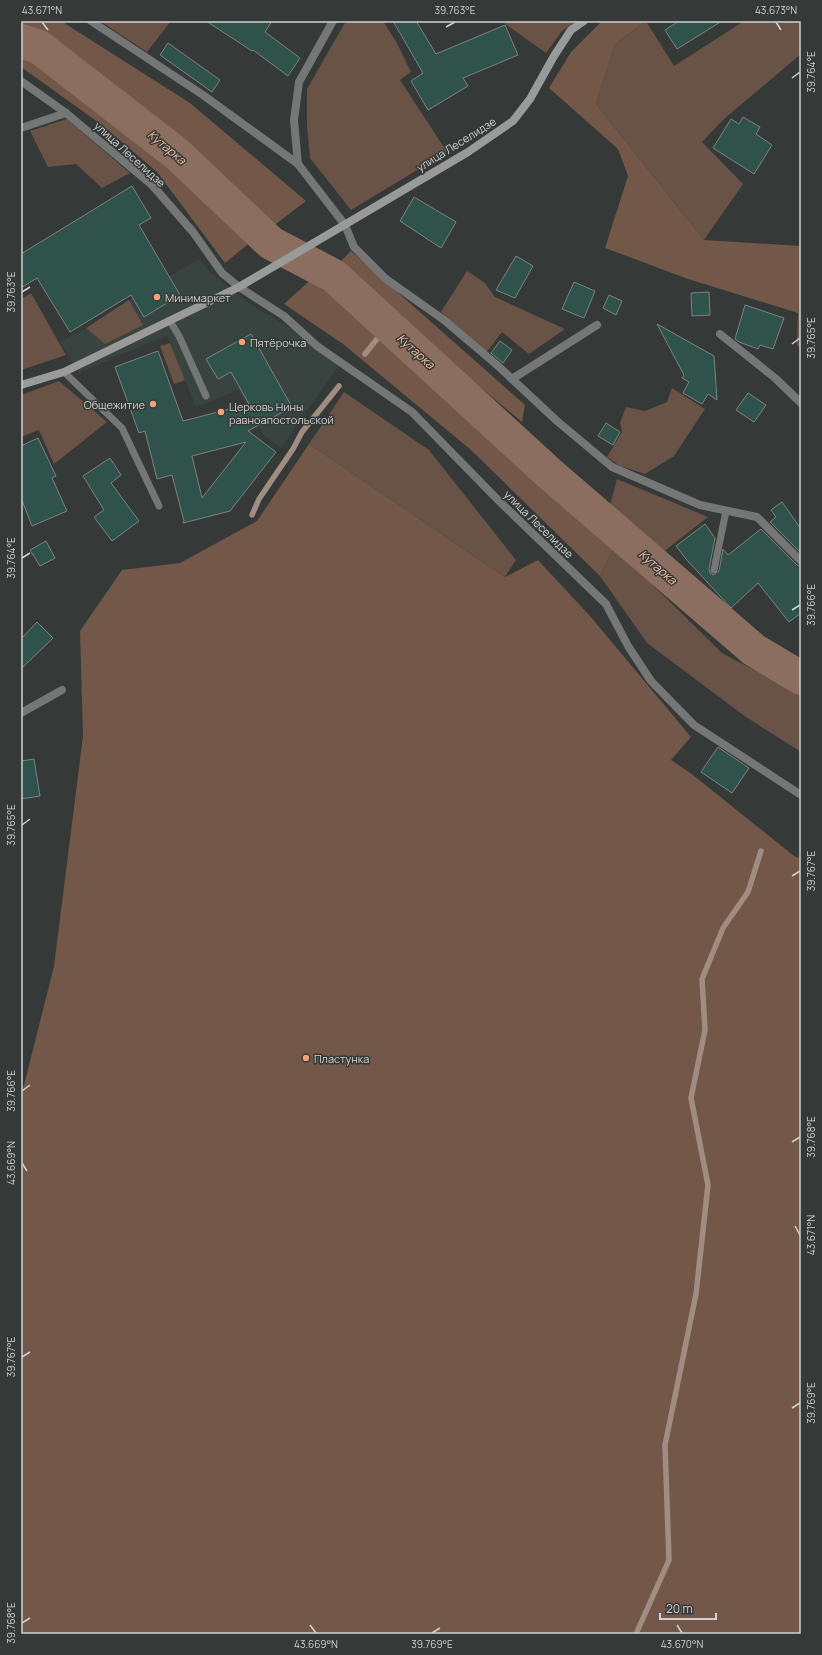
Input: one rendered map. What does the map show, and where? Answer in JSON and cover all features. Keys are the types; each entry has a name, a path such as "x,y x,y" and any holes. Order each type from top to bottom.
{"street":[{"path":"91,21 204,95 298,164 345,225 354,246 386,279 444,320 512,379 557,421 612,467 700,506 757,517 801,561"},
{"path":"298,164 294,120 299,82 333,21"},
{"name":"улица Леселидзе","path":"239,287 468,152 513,121 530,99 554,56 571,30 584,21"},
{"name":"улица Леселидзе","path":"21,81 66,113 152,185 193,232 222,273 239,287 284,316 317,346 412,412 498,500 606,604 628,646 651,681 694,725 801,795"},
{"path":"21,128 66,113"},
{"path":"21,385 64,372 239,287"},
{"path":"512,379 597,325"},
{"path":"720,334 775,378 801,403"},
{"path":"21,713 62,690"}],"lane":[{"path":"170,320 179,336 206,396"},
{"path":"64,372 122,428 159,506"},
{"path":"714,570 726,510"}],"shaded area":[{"path":"21,21 61,21 190,103 306,201 272,227 235,188 70,52 21,30"},
{"path":"100,21 171,21 147,52"},
{"path":"346,21 383,21 397,43 411,72 400,80 447,152 351,210 310,158 307,125 307,89"},
{"path":"501,21 577,21 562,31 546,53"},
{"path":"602,21 646,21 615,44 596,104 704,240 801,246 801,348 797,345 798,313 688,279 605,248 628,176 618,149 549,88 571,52"},
{"path":"646,21 674,66 744,21 801,21 801,54 724,119 702,142 743,184 704,240 596,104 615,44"},
{"path":"21,46 34,50 168,158 253,240 225,263 157,172 102,125 21,67"},
{"path":"67,119 130,173 102,188 76,164 48,167 30,131"},
{"path":"351,251 525,405 522,422 336,266"},
{"path":"199,259 211,273 250,304 291,329 339,365 281,448 264,435 238,390 196,407 167,335 79,373 60,342 86,328 129,300"},
{"path":"467,271 485,283 495,297 565,329 529,354 502,332 486,353 441,312"},
{"path":"316,275 334,289 614,547 600,576 471,450 343,344 284,304"},
{"path":"31,293 66,355 21,370 21,299"},
{"path":"129,300 143,325 105,344 86,328"},
{"path":"170,343 185,380 174,384 160,346"},
{"path":"59,381 107,422 54,464 39,430 21,437 21,395"},
{"path":"672,388 705,409 674,456 645,474 620,466 607,457 622,432 620,423 626,407 645,411 667,402"},
{"path":"344,392 429,450 516,560 505,577 309,444"},
{"path":"309,444 505,577 538,560 590,616 691,737 671,760 693,775 794,856 801,859 801,1634 21,1634 21,1097 54,966 83,736 80,631 122,570 180,563 257,521"},
{"path":"617,479 708,517 658,556 608,513"},
{"path":"614,547 722,653 801,695 801,752 746,717 647,643 600,576"}],"building":[{"path":"206,21 272,21 265,32 300,58 288,76 253,50 252,51"},
{"path":"393,21 416,21 436,54 505,25 518,55 463,78 468,86 428,110 411,81 423,73"},
{"path":"679,21 722,21 677,49 665,30"},
{"path":"168,43 220,80 212,92 160,55"},
{"path":"743,117 760,127 756,134 772,145 754,174 713,148 731,119 739,124"},
{"path":"132,186 151,218 139,225 180,295 144,317 131,295 70,332 37,278 21,288 21,254"},
{"path":"414,197 456,222 441,248 400,221"},
{"path":"516,256 533,266 515,298 496,290"},
{"path":"574,282 595,291 584,318 562,309"},
{"path":"709,292 710,315 692,316 691,293"},
{"path":"609,295 622,301 616,315 603,308"},
{"path":"745,305 784,318 773,349 760,345 758,349 735,339"},
{"path":"657,324 714,356 717,400 708,394 702,404 683,393 689,382 682,378 684,375"},
{"path":"251,334 292,407 248,431 276,452 230,511 183,523 184,521 172,475 157,479 145,431 139,433 115,367 158,351 183,421 249,404 231,372 218,379 206,359","holes":["246,442 202,498 192,456"]},
{"path":"500,341 512,350 503,363 491,353"},
{"path":"748,393 766,405 754,422 736,410"},
{"path":"606,423 620,432 613,445 598,436"},
{"path":"38,438 56,476 52,478 67,511 32,526 21,498 21,446"},
{"path":"110,458 121,475 111,483 139,521 112,541 94,517 104,510 83,476"},
{"path":"782,502 801,529 801,553 770,522 776,517 771,510"},
{"path":"705,524 715,538 709,569 710,573 713,575 719,571 723,549 728,555 761,529 797,565 801,566 801,613 789,622 758,583 731,608 676,546"},
{"path":"46,541 55,558 40,566 30,550"},
{"path":"37,622 53,638 21,669 21,639"},
{"path":"718,747 749,768 732,793 701,772"},
{"path":"34,759 40,796 21,799 21,761"}],"waterway":[{"name":"Кутарка","path":"21,41 39,47 177,154 271,243 334,276 549,473 754,650 801,678"},
{"path":"365,354 388,325"},
{"path":"252,515 259,499 293,449 302,432 339,386"},
{"path":"636,1634 669,1560 665,1445 696,1294 708,1185 691,1098 705,1030 702,979 723,928 748,892 761,851"}],"place":[{"name":"Минимаркет","path":"157,297"},
{"name":"Пятёрочка","path":"242,342"},
{"name":"Общежитие","path":"153,404"},
{"name":"Церковь Нины равноапостольской","path":"221,412"},
{"name":"Пластунка","path":"306,1058"}]}
